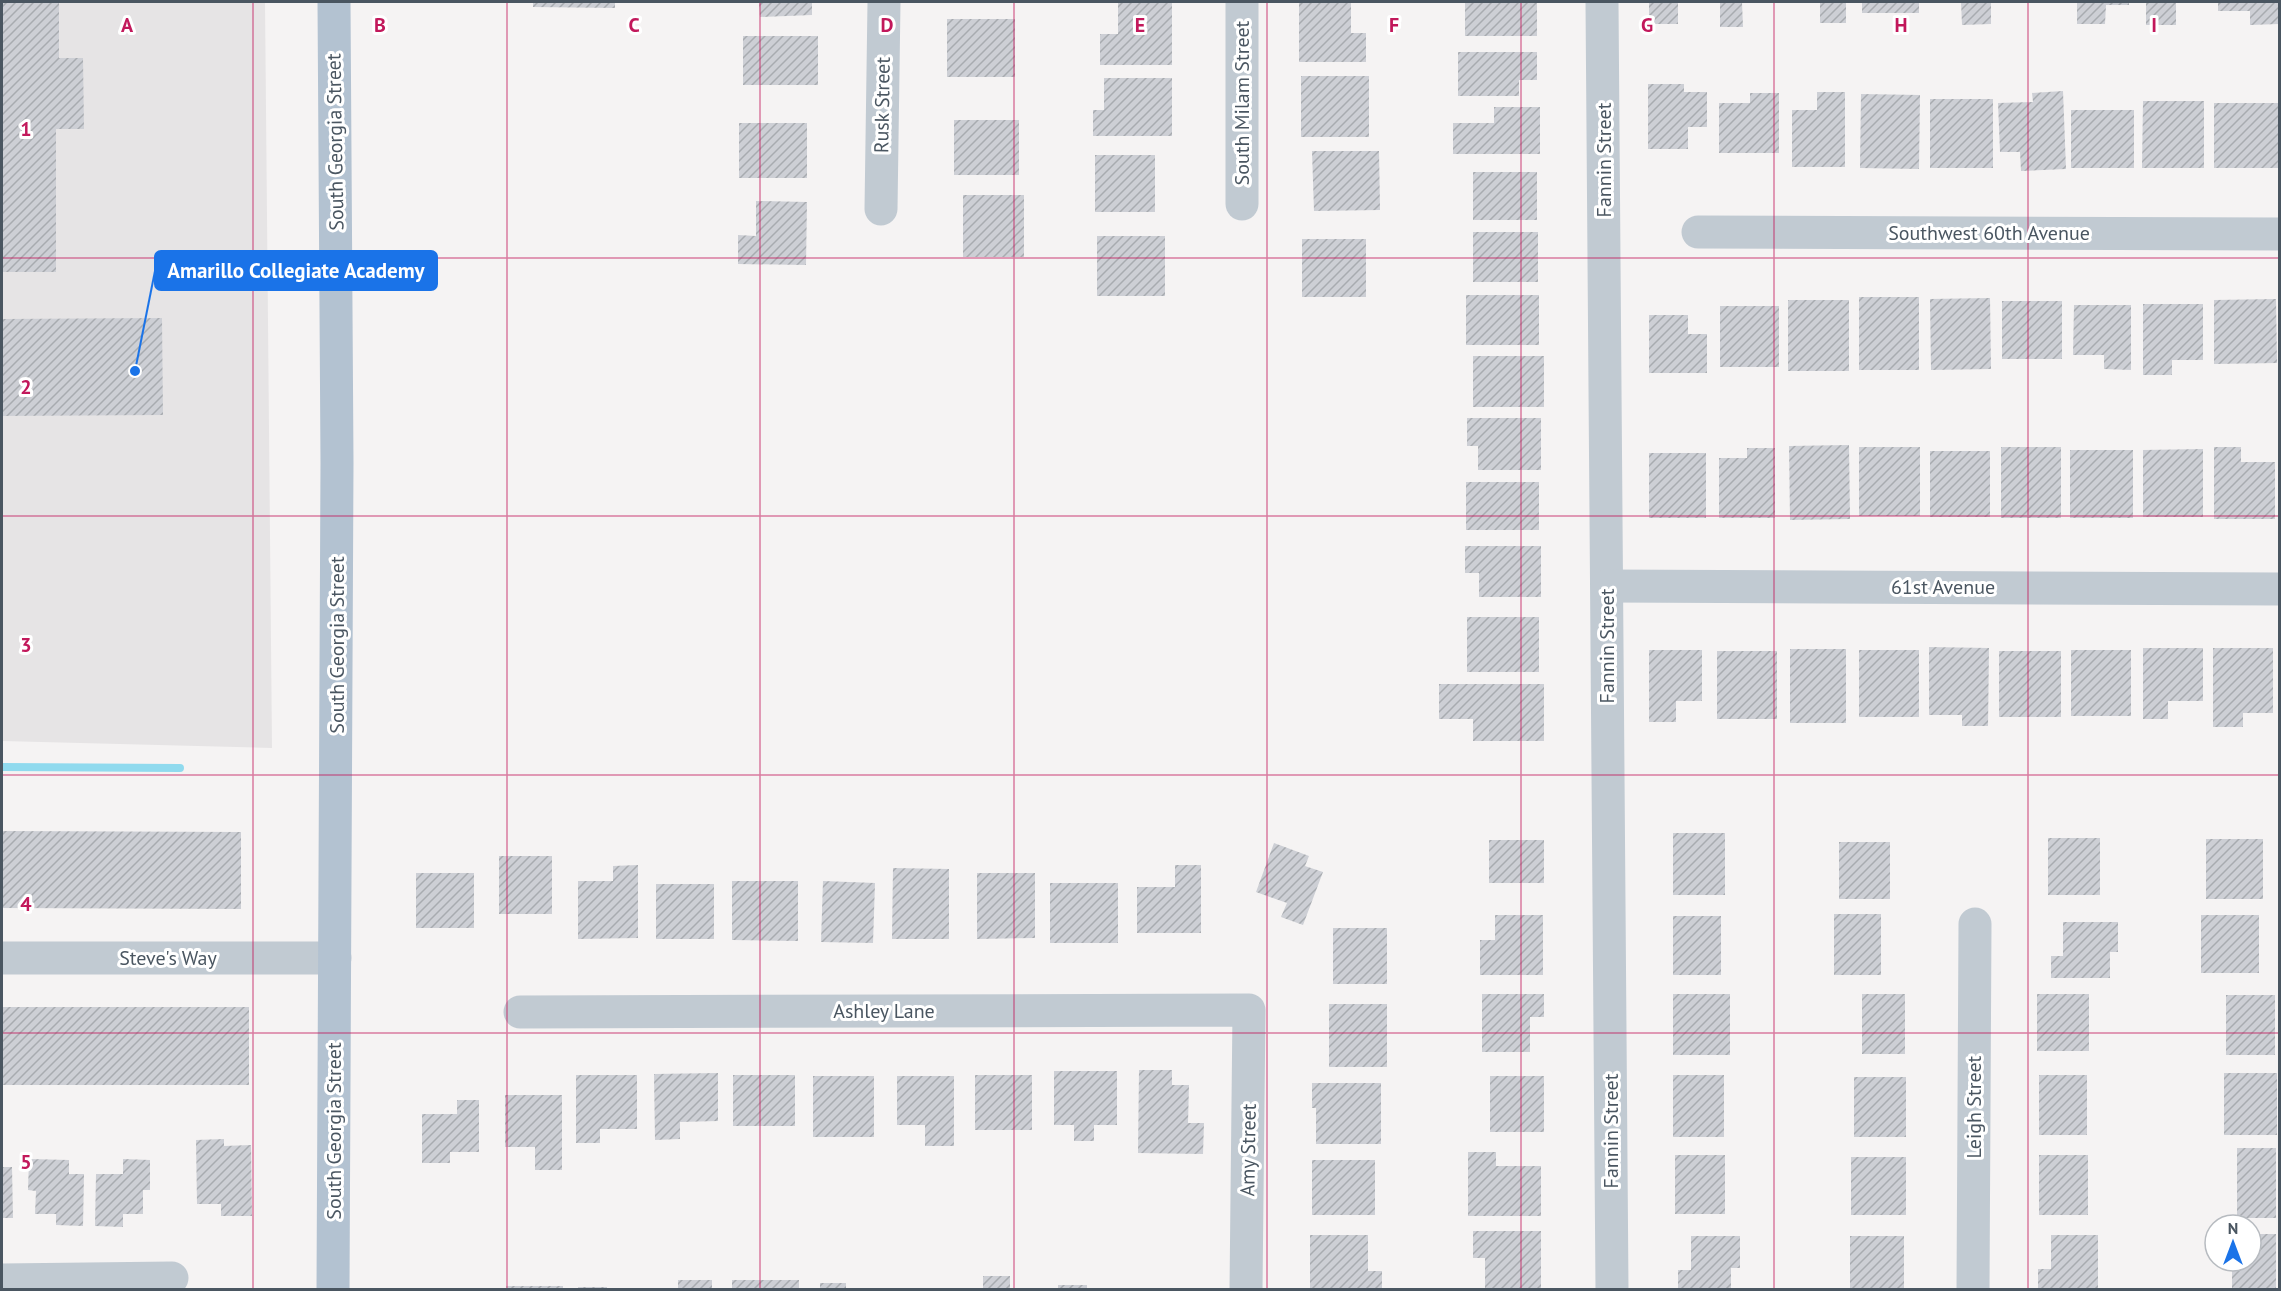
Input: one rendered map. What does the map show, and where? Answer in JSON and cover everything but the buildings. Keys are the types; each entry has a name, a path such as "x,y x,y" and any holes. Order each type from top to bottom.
{"main road":[{"name":"South Georgia Street","path":"333,1290 338,462 334,2"}],"street":[{"name":"Rusk Street","path":"881,209 884,2"},
{"name":"South Milam Street","path":"1242,2 1242,204"},
{"name":"Fannin Street","path":"1602,2 1612,1290"},
{"name":"Southwest 60th Avenue","path":"1698,232 2280,234"},
{"name":"61st Avenue","path":"1607,586 2280,589"},
{"name":"Leigh Street","path":"1973,1290 1975,924"},
{"name":"Steve's Way","path":"2,958 335,958"},
{"name":"Ashley Lane","path":"520,1012 1249,1010"},
{"name":"Amy Street","path":"1246,1290 1249,1010"},
{"path":"2,1280 172,1278"}],"shaded area":[{"path":"2,2 265,2 272,748 2,741"}],"waterway":[{"path":"2,767 180,768"}],"place":[{"name":"Amarillo Collegiate Academy","path":"135,371"}]}
